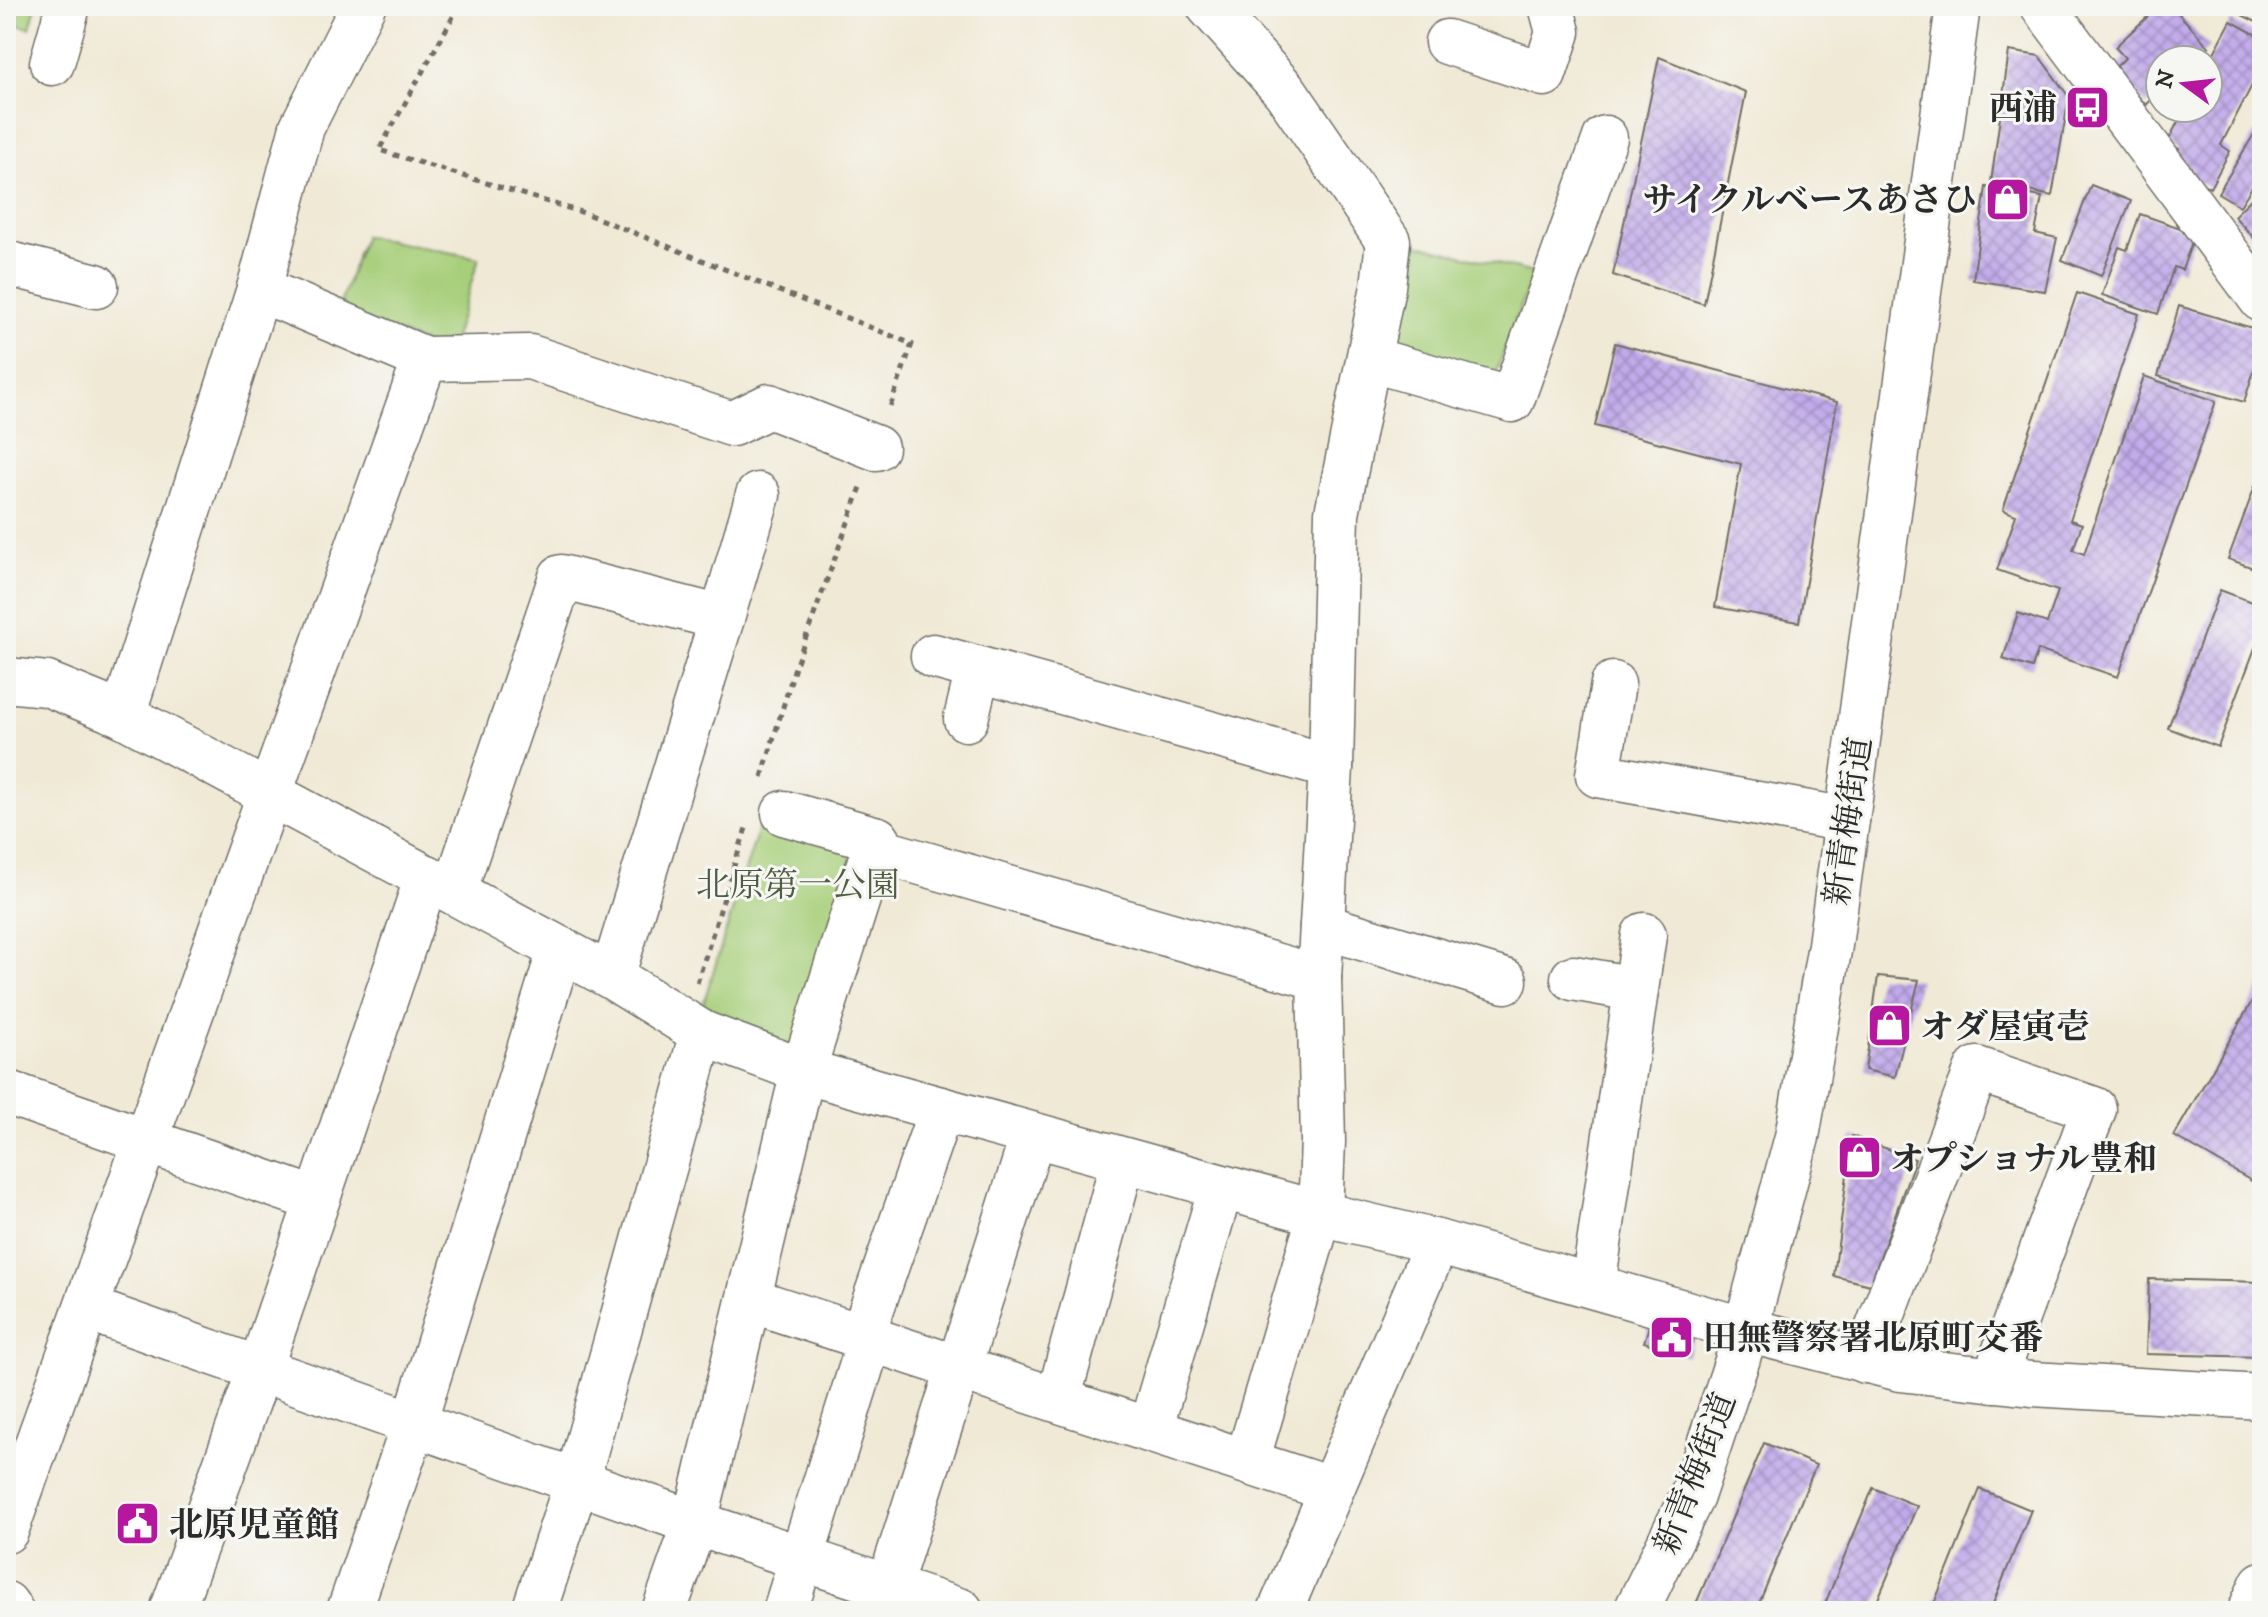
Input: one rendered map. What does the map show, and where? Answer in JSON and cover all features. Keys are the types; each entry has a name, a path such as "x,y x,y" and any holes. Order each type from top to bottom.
{"street":[{"path":"52,63 68,6"},
{"path":"123,715 259,289 302,127 363,6"},
{"path":"1209,6 1285,91 1388,241 1369,359 1337,513 1331,767 1319,978 1323,1141 1320,1214 1247,1461"},
{"path":"1447,42 1544,74 1558,32 1551,6"},
{"name":"新青梅街道","path":"1636,1611 1692,1496 1746,1330 1797,1137 1847,820 1958,6"},
{"path":"2043,6 2262,300"},
{"path":"1369,359 1512,400 1605,138"},
{"path":"6,263 96,286"},
{"path":"259,289 425,359 530,357 732,424 769,406 876,448"},
{"path":"6,1531 425,359"},
{"path":"612,977 758,495"},
{"path":"172,1611 260,1369 317,1200 561,577 722,618"},
{"path":"933,656 1331,767"},
{"path":"966,719 978,669"},
{"path":"6,680 47,684 123,715 612,977 702,1033 803,1071 1320,1214 1437,1242 1746,1330 1900,1369 1994,1380 2262,1397"},
{"path":"1613,684 1598,775 1847,820"},
{"path":"784,813 877,839 887,853 1319,978"},
{"path":"664,1611 695,1523 803,1071 877,839"},
{"path":"1322,926 1505,981"},
{"path":"1593,1286 1644,935"},
{"path":"349,1611 414,1424 560,949"},
{"path":"1573,978 1635,989"},
{"path":"534,1611 577,1481 702,1033"},
{"path":"1865,1361 1977,1069 2094,1109 1994,1380"},
{"path":"6,1092 317,1200"},
{"path":"785,1611 866,1338 941,1109"},
{"path":"885,1599 1033,1135"},
{"path":"1058,1400 1123,1160"},
{"path":"1150,1430 1221,1187"},
{"path":"1280,1611 1437,1242"},
{"path":"750,1300 1330,1489"},
{"path":"86,1308 801,1558 885,1599 961,1611"},
{"path":"2250,1611 2262,1584"},
{"path":"6,1604 11,1611"}],"green space":[{"path":"6,6 36,6 30,28 6,22"},
{"path":"364,236 479,258 453,341 430,345 338,310"},
{"path":"1397,239 1533,273 1496,372 1380,340"},
{"name":"北原第一公園","path":"762,817 869,847 795,1064 699,1017"}],"building":[{"path":"2159,6 2172,6 2206,44 2144,44 2144,103 2114,69 2125,58 2115,47"},
{"path":"2246,6 2262,6 2262,25 2242,15"},
{"path":"2231,21 2262,38 2262,66 2221,145 2230,151 2210,188 2188,176 2192,168 2174,158 2179,149 2167,143 2177,124 2224,124 2224,44 2219,44"},
{"path":"2009,51 2039,56 2069,97 2052,196 1991,183"},
{"path":"1659,57 1746,92 1704,304 1613,275"},
{"path":"2262,121 2262,171 2240,206 2218,193"},
{"path":"2091,185 2131,201 2101,276 2062,260"},
{"path":"1986,187 2042,197 2035,233 2057,238 2045,291 1973,280"},
{"path":"2262,188 2262,230 2254,238 2234,216"},
{"path":"2140,214 2195,233 2182,270 2174,267 2158,314 2102,295 2119,247 2127,250"},
{"path":"2077,293 2139,314 2070,520 2082,524 2073,550 2084,554 2144,376 2216,401 2118,677 2038,650 2032,668 2003,659 2018,613 2047,623 2058,591 1997,570 2016,515 2003,510"},
{"path":"2179,306 2262,331 2262,345 2244,402 2158,376"},
{"path":"1615,343 1837,402 1799,622 1715,607 1741,464 1595,426"},
{"path":"2258,478 2262,480 2262,571 2228,559"},
{"path":"2220,590 2262,606 2262,629 2218,747 2168,728"},
{"path":"1878,976 1919,980 1895,1077 1865,1070"},
{"path":"2262,984 2262,1187 2174,1136"},
{"path":"1852,1136 1915,1159 1870,1285 1834,1276"},
{"path":"2149,1279 2262,1282 2262,1357 2146,1354"},
{"path":"1653,1314 1697,1329 1687,1357 1644,1342"},
{"path":"1764,1443 1816,1465 1756,1611 1693,1611"},
{"path":"1873,1488 1917,1506 1873,1611 1822,1611"},
{"path":"1980,1489 2031,1510 1990,1611 1931,1611"}],"place":[{"name":"西浦","path":"2088,107"},
{"name":"サイクルベースあさひ","path":"2008,199"},
{"name":"オダ屋寅壱","path":"1889,1026"},
{"name":"オプショナル豊和","path":"1859,1158"},
{"name":"田無警察署北原町交番","path":"1672,1337"},
{"name":"北原児童館","path":"138,1524"}]}
